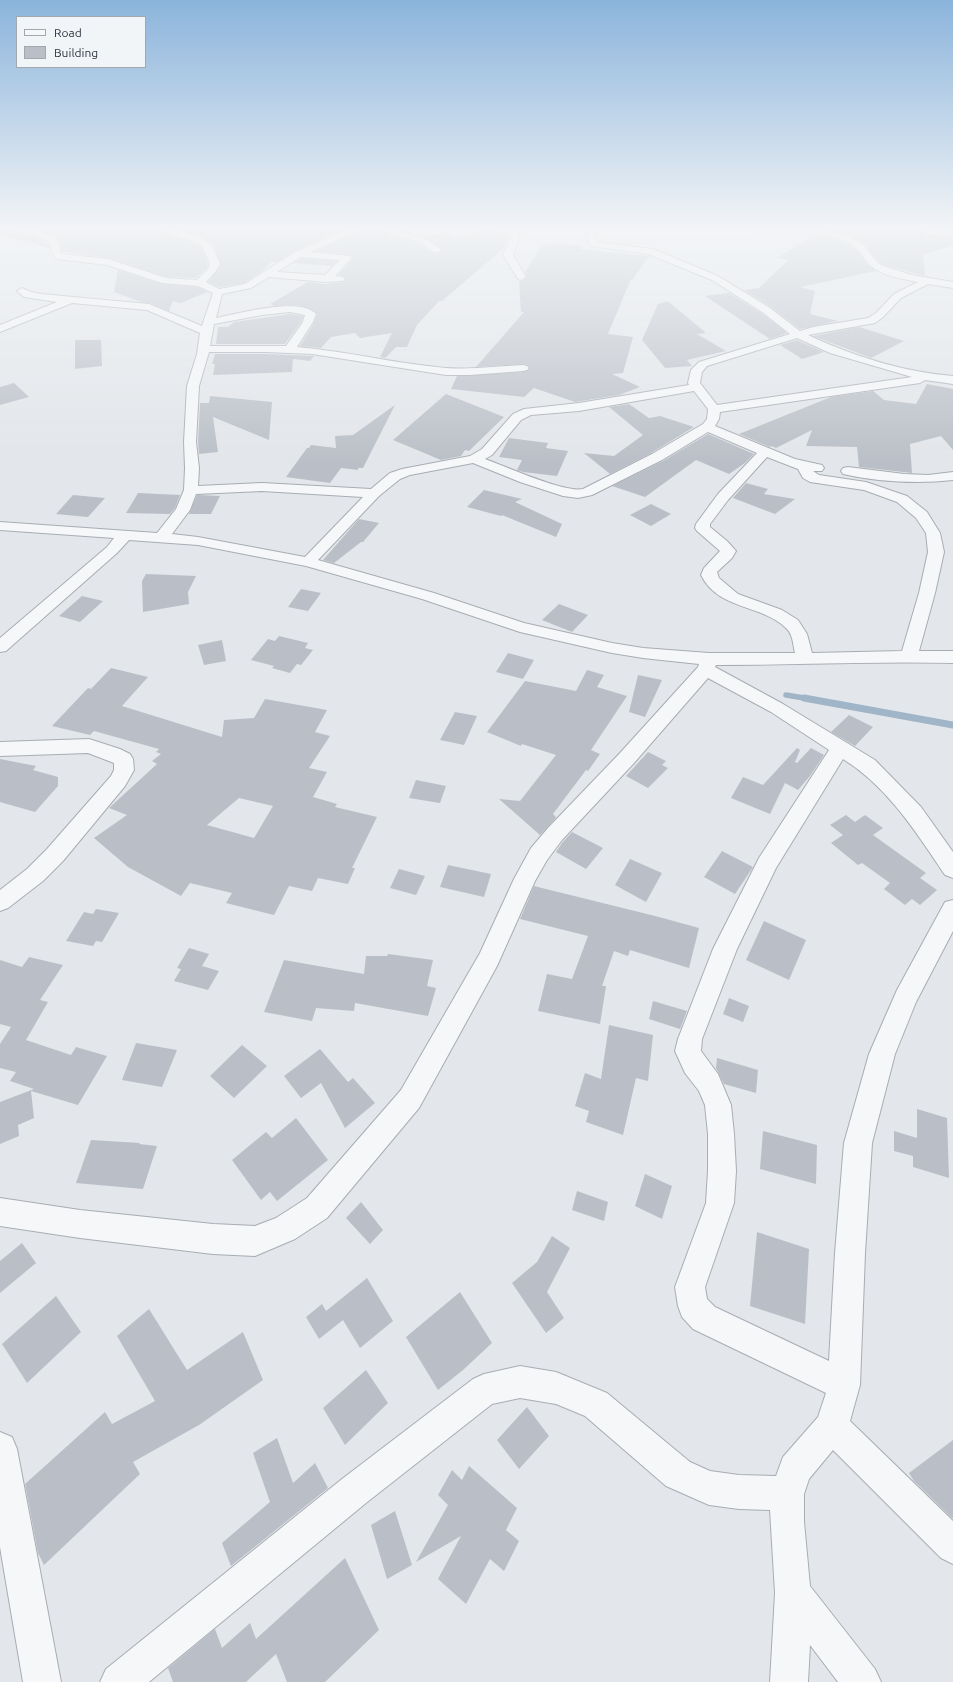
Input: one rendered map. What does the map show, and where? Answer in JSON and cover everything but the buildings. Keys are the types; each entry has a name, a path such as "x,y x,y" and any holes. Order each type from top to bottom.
{"street":[{"path":"0,329 52,307"},
{"path":"150,307 208,327 277,310 306,310 311,314 308,322 290,350"},
{"path":"162,537 183,510 191,490 192,468 190,442 193,386 203,354 214,307"},
{"path":"762,307 799,336 853,358 932,378 953,380"},
{"path":"474,459 525,479 568,493 578,494 596,488 657,457 707,427 713,419 714,409 694,383 695,372 698,367 703,364 799,336 813,330 871,321 877,318 887,307"},
{"path":"203,349 290,350 328,353 397,365 446,371 481,372 523,368"},
{"path":"714,409 843,389 932,378"},
{"path":"308,562 374,493 395,476 407,472 474,459 487,452 517,417 528,412 579,408 698,387"},
{"path":"707,427 765,452 804,466 904,478 928,479 953,476"},
{"path":"765,452 723,497 703,524 702,528 728,551 727,555 710,571 709,576 712,581 732,597 776,614 792,624 799,634 805,659"},
{"path":"804,466 808,475 815,480 866,486 902,499 922,515 933,533 936,552 927,593 909,656"},
{"path":"191,490 262,486 374,493"},
{"path":"0,526 125,534 198,541 308,562 428,596 520,627 628,651 707,664 909,656 950,659"},
{"path":"0,647 112,550 125,534"},
{"path":"707,664 868,765 914,812 953,869"},
{"path":"0,1212 80,1224 255,1241 285,1230 317,1208 410,1099 489,959 525,879 539,854 555,834 627,758 707,664"},
{"path":"0,749 89,746 123,759 124,770 118,781 55,855 35,875 0,902"},
{"path":"841,747 767,864 726,949 690,1040 688,1051 694,1064 709,1083 718,1105 722,1171 720,1203 690,1287 693,1306 704,1318 844,1385"},
{"path":"789,1682 793,1593 787,1522 787,1494 795,1469 832,1426 844,1385 850,1253 858,1143 882,1054 906,998 953,909"},
{"path":"119,1682 354,1491 484,1390 520,1382 556,1388 596,1404 678,1474 697,1483 709,1488 724,1490 787,1494"},
{"path":"832,1426 953,1546"},
{"path":"0,1449 42,1682"},
{"path":"793,1593 862,1682"}],"waterway":[{"path":"786,695 804,698"},
{"path":"804,698 810,699"},
{"path":"804,698 953,725"}]}
